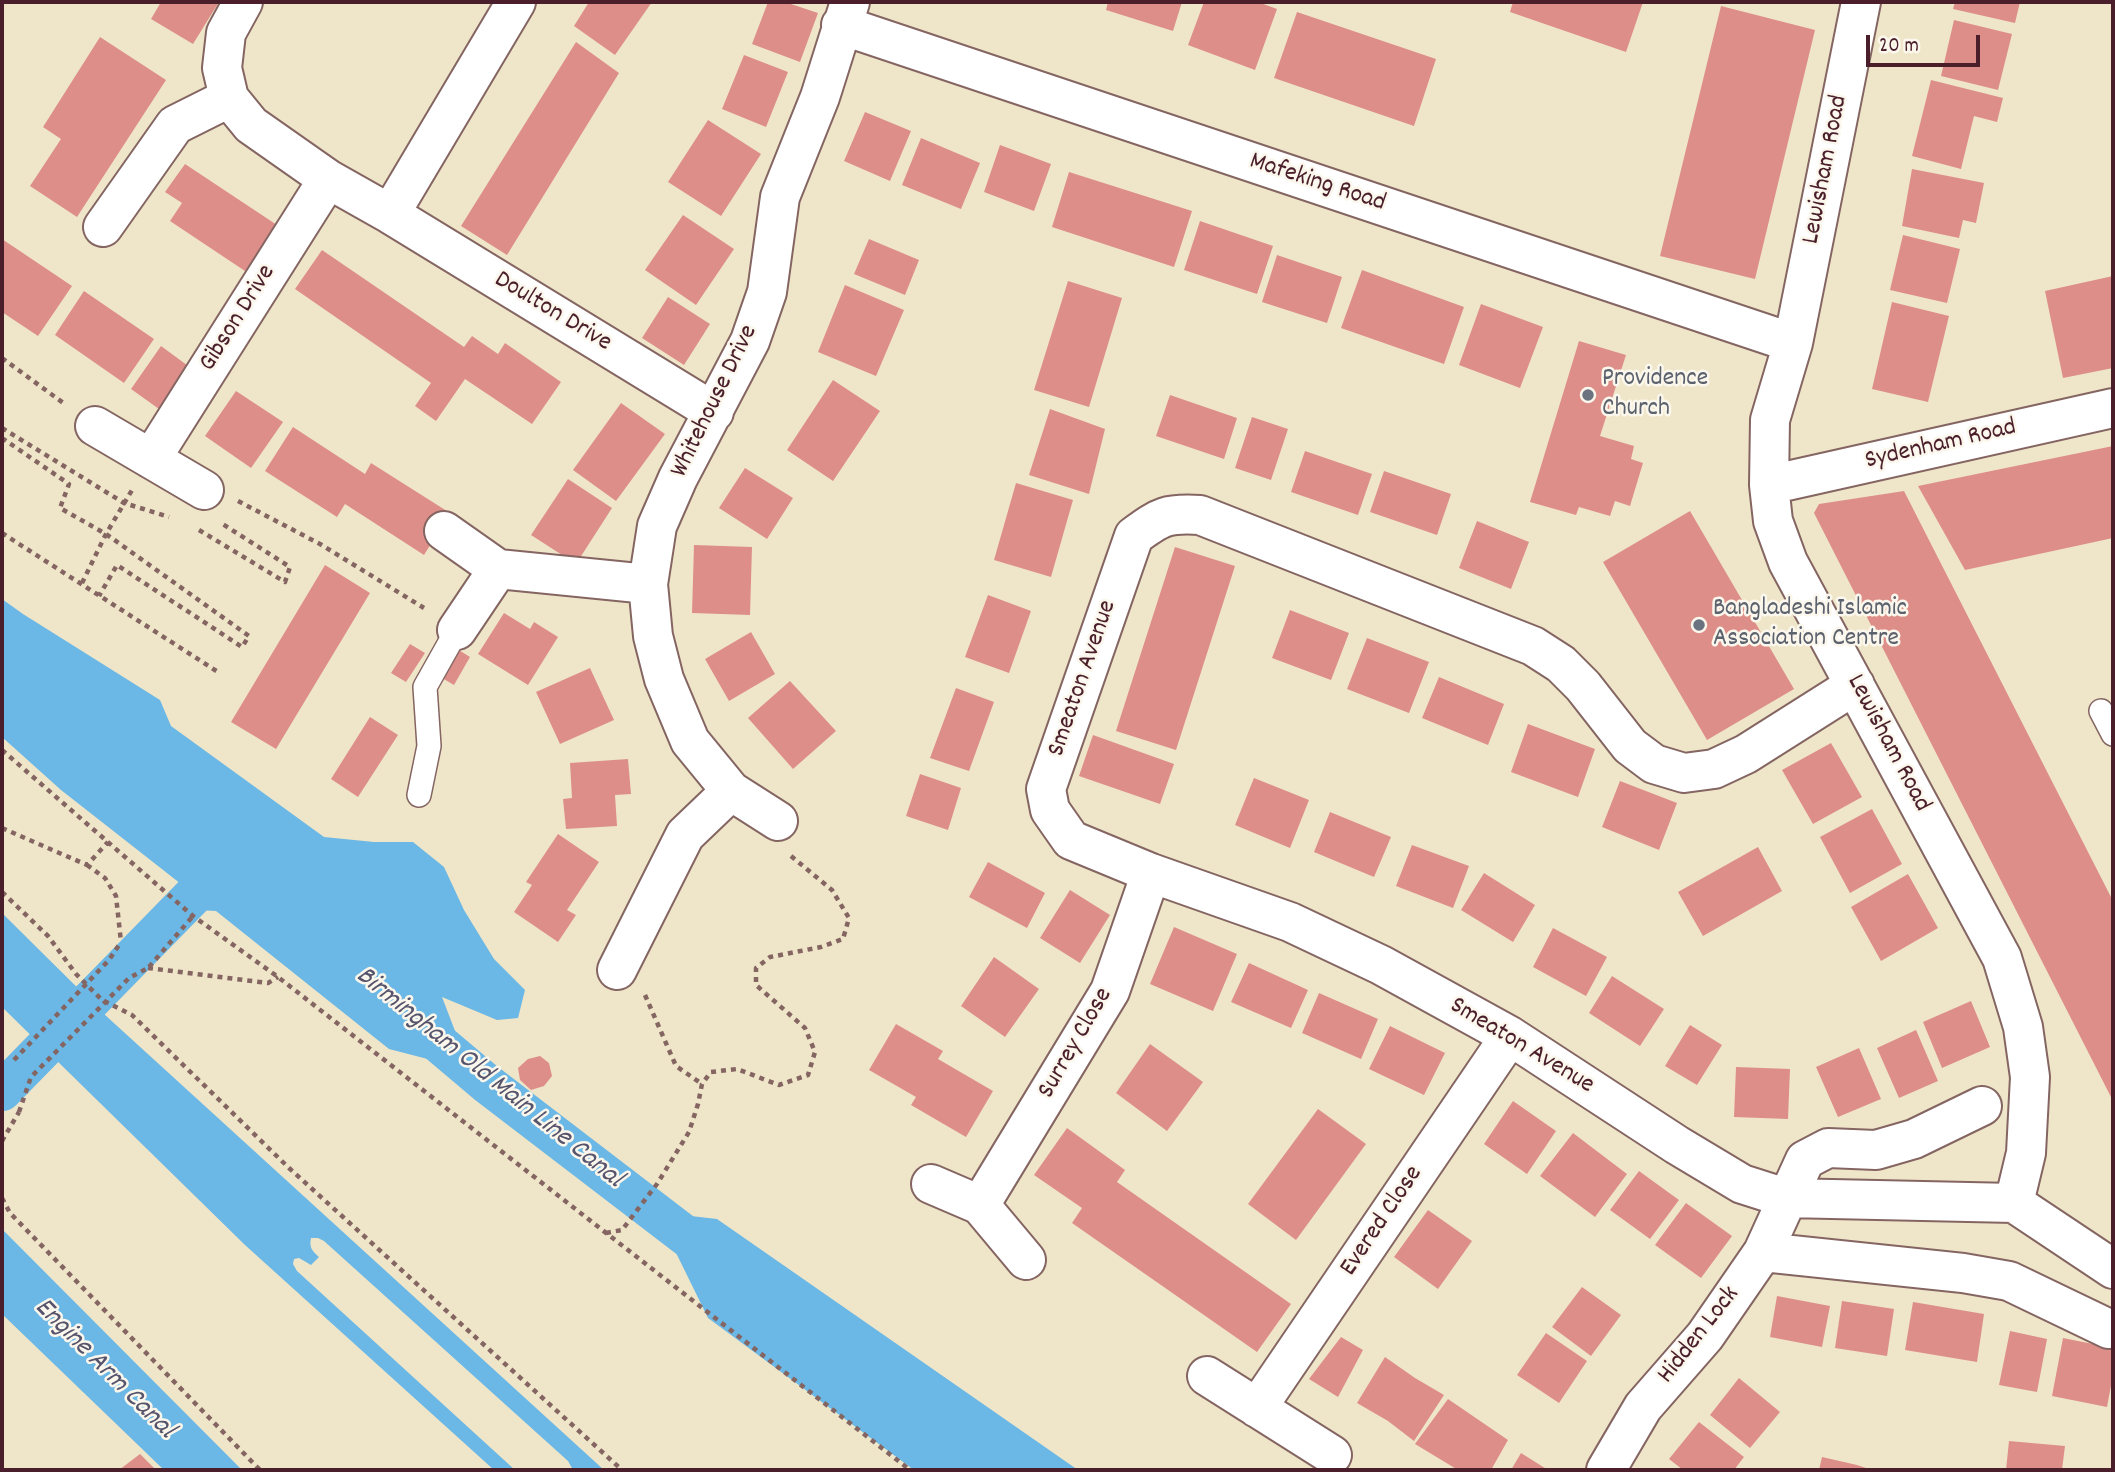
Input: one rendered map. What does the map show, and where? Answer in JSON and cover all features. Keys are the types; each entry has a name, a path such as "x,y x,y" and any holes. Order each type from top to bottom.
{"street":[{"name":"Doulton Drive","path":"243,2 226,33 222,68 229,98 251,125 328,179 714,412"},
{"path":"390,214 516,2"},
{"name":"Lewisham Road","path":"1861,2 1793,344 1770,420 1769,485 1773,521 1788,562 2002,958 2023,1027 2030,1076 2026,1153 2014,1203"},
{"name":"Mafeking Road","path":"846,13 1793,344"},
{"name":"Whitehouse Drive","path":"778,821 731,791 690,741 664,679 653,636 649,584 657,526 678,478 750,341 763,304 780,197 820,97 846,13"},
{"path":"103,228 175,125 229,98"},
{"name":"Gibson Drive","path":"150,459 328,179"},
{"name":"Sydenham Road","path":"1769,485 2113,408"},
{"path":"95,426 204,490"},
{"name":"Smeaton Avenue","path":"1855,685 1746,754 1714,769 1684,772 1654,764 1630,746 1583,686 1561,664 1533,646 1200,515 1176,514 1155,521 1134,536 1046,789 1050,810 1071,840 1151,873 1290,922 1381,965 1510,1036 1742,1184 1786,1198 2014,1203"},
{"path":"444,531 498,569 649,584"},
{"path":"457,631 498,569"},
{"path":"617,970 685,835 731,791"},
{"name":"Surrey Close","path":"980,1205 1110,991 1151,873"},
{"name":"Evered Close","path":"1257,1408 1510,1036"},
{"path":"1786,1198 1805,1160 1828,1148 1877,1150 1914,1139 1982,1106"},
{"path":"931,1184 980,1205 1026,1260"},
{"name":"Hidden Lock","path":"1606,1470 1643,1407 1705,1336 1763,1252 1786,1198"},
{"path":"2014,1203 2113,1269"},
{"path":"1763,1252 1963,1273 2009,1281 2109,1329"},
{"path":"1207,1376 1332,1455"}],"lane":[{"path":"419,795 429,746 425,687 457,631"},
{"path":"2101,711 2113,734"}],"path":[{"path":"2,358 95,426"},
{"path":"2,438 69,484 60,508 106,534 249,636 242,647 117,565 99,596"},
{"path":"82,583 106,534 150,459"},
{"path":"204,490 209,485 320,544 402,593 457,631"},
{"path":"2,533 218,672"},
{"path":"2,750 193,916 278,977 910,1470"},
{"path":"605,1234 622,1230 657,1184 689,1132 702,1084 711,1072 737,1069 779,1086 808,1075 815,1052 805,1028 756,985 756,968 770,957 821,947 843,939 849,918 832,890 787,852 778,821"},
{"path":"2,828 87,866 105,878 116,896 121,942 109,960 14,1060"},
{"path":"87,866 108,842"},
{"path":"2,892 48,936 76,974 102,1000 132,1015 289,1168 622,1470"},
{"path":"2,1141 19,1112 32,1077 130,978 148,968 193,916"},
{"path":"148,968 268,983 278,977"},
{"path":"617,970 639,982 676,1066 702,1084"},
{"path":"2,1198 10,1213 260,1470"}],"water":[{"path":"2,599 160,700 171,726 324,837 374,842 413,842 444,867 464,910 494,959 525,990 518,1018 497,1020 442,997 470,1070 389,1049 216,911 197,910 181,895 181,884 61,790 2,737"},
{"path":"2,913 104,1014 604,1470 573,1470 568,1461 324,1241 311,1238 312,1249 319,1257 311,1265 299,1258 294,1259 293,1264 297,1271 515,1470 494,1470 245,1245 2,1007"},
{"path":"656,1212 717,1219 1078,1470 914,1470 708,1318"},
{"name":"Engine Arm Canal","path":"2,1229 242,1470 164,1470 2,1314"}],"pier":[{"path":"79,984 106,1011 55,1064 28,1038"},
{"path":"21,1066 26,1070 11,1104 2,1096 2,1074"}],"building":[{"path":"161,2 219,2 193,44 151,19"},
{"path":"589,2 652,2 615,55 574,26"},
{"path":"768,2 785,2 818,13 800,62 752,44"},
{"path":"1108,2 1182,2 1173,31 1106,10"},
{"path":"1204,2 1258,2 1277,9 1255,70 1188,45"},
{"path":"1513,2 1643,2 1626,52 1510,12"},
{"path":"1955,2 2020,2 2015,23 1953,9"},
{"path":"1721,6 1815,30 1755,279 1660,256"},
{"path":"1297,12 1436,59 1414,126 1274,78"},
{"path":"1954,20 2012,34 1998,90 1941,76"},
{"path":"100,37 166,80 77,217 30,186 61,139 43,127"},
{"path":"576,42 619,73 507,255 461,226"},
{"path":"744,55 788,72 766,127 722,109"},
{"path":"1931,80 2003,98 1997,122 1974,116 1961,169 1912,156"},
{"path":"865,112 911,131 890,181 844,161"},
{"path":"708,120 761,154 721,216 668,182"},
{"path":"921,138 980,163 961,209 902,185"},
{"path":"1000,145 1051,164 1034,211 984,192"},
{"path":"185,164 280,227 251,275 170,221 182,203 165,192"},
{"path":"1912,169 1984,183 1976,223 1963,220 1959,238 1902,226"},
{"path":"1069,172 1192,211 1174,267 1052,227"},
{"path":"683,215 734,249 696,305 645,270"},
{"path":"1200,221 1273,246 1257,294 1184,270"},
{"path":"1903,235 1960,249 1947,303 1890,290"},
{"path":"2,239 72,286 38,336 2,312"},
{"path":"869,239 919,260 905,295 854,274"},
{"path":"322,250 464,347 472,336 498,354 505,343 561,382 532,424 465,379 436,421 415,406 431,383 295,289"},
{"path":"1277,255 1342,277 1327,323 1262,302"},
{"path":"1362,270 1464,307 1444,364 1341,328"},
{"path":"2113,276 2113,368 2063,378 2045,291"},
{"path":"1068,281 1122,298 1089,407 1034,390"},
{"path":"845,285 904,310 876,376 818,352"},
{"path":"84,291 154,339 124,383 55,335"},
{"path":"668,297 710,324 684,365 642,338"},
{"path":"1892,302 1949,316 1928,402 1872,389"},
{"path":"1481,304 1543,327 1520,388 1459,365"},
{"name":"Providence Church","path":"1579,341 1626,355 1600,436 1634,446 1631,459 1643,463 1630,506 1615,501 1610,516 1579,507 1576,515 1530,502"},
{"path":"161,346 195,371 166,414 131,389"},
{"path":"833,380 880,411 833,481 787,450"},
{"path":"236,391 283,422 251,468 205,436"},
{"path":"1170,395 1237,418 1224,459 1156,436"},
{"path":"621,403 665,434 616,501 573,470"},
{"path":"1050,409 1105,429 1089,494 1029,475"},
{"path":"1252,417 1288,429 1271,480 1235,468"},
{"path":"293,427 365,474 371,463 450,513 424,555 345,504 337,517 265,471"},
{"path":"2113,446 2113,538 1965,570 1918,486"},
{"path":"1305,451 1372,474 1358,515 1291,492"},
{"path":"745,468 793,498 767,539 719,508"},
{"path":"1384,471 1451,494 1437,535 1370,512"},
{"path":"568,479 612,508 576,564 531,535"},
{"path":"1016,483 1073,500 1051,577 994,560"},
{"path":"1904,491 2113,901 2113,1101 1814,513 1819,504"},
{"name":"Bangladeshi Islamic Association Centre","path":"1690,511 1794,689 1707,740 1603,562"},
{"path":"1477,521 1529,542 1511,589 1459,568"},
{"path":"694,545 752,547 750,615 692,613"},
{"path":"1175,547 1235,566 1176,750 1116,731"},
{"path":"325,565 370,593 276,749 231,722"},
{"path":"988,595 1031,611 1009,673 965,657"},
{"path":"1290,610 1349,633 1331,680 1272,658"},
{"path":"504,613 530,629 534,622 558,637 528,685 478,654"},
{"path":"751,632 775,674 729,701 705,659"},
{"path":"1367,638 1429,662 1409,713 1347,689"},
{"path":"410,644 425,653 406,682 391,673"},
{"path":"454,647 470,657 454,685 437,675"},
{"path":"590,668 614,720 560,744 536,692"},
{"path":"1439,677 1504,704 1488,745 1422,718"},
{"path":"790,681 836,731 793,769 748,718"},
{"path":"956,688 994,702 969,771 930,758"},
{"path":"370,717 398,735 358,797 331,779"},
{"path":"1528,724 1595,749 1578,797 1511,772"},
{"path":"1093,735 1174,764 1160,804 1079,776"},
{"path":"1831,743 1862,797 1813,824 1782,770"},
{"path":"628,759 631,794 615,795 617,826 566,829 563,799 572,798 570,763"},
{"path":"920,774 961,788 948,830 906,816"},
{"path":"1254,778 1309,800 1290,848 1235,825"},
{"path":"1620,781 1677,803 1659,850 1602,827"},
{"path":"1872,809 1902,864 1850,893 1820,837"},
{"path":"1330,812 1391,837 1374,877 1314,852"},
{"path":"558,834 599,862 567,910 576,915 558,942 514,912 532,885 526,882"},
{"path":"1412,845 1469,866 1453,908 1396,886"},
{"path":"1758,847 1782,891 1703,936 1678,892"},
{"path":"988,862 1045,893 1027,928 969,897"},
{"path":"1484,873 1535,905 1513,942 1461,910"},
{"path":"1908,874 1938,928 1881,961 1851,907"},
{"path":"1070,890 1110,915 1080,963 1040,938"},
{"path":"1174,927 1237,954 1213,1011 1150,984"},
{"path":"1553,928 1607,957 1586,996 1533,967"},
{"path":"994,957 1039,989 1005,1037 961,1006"},
{"path":"1249,963 1308,990 1291,1028 1231,1002"},
{"path":"1612,976 1664,1009 1640,1046 1589,1013"},
{"path":"1319,993 1378,1019 1361,1059 1302,1033"},
{"path":"1971,1001 1990,1047 1942,1068 1923,1022"},
{"path":"896,1024 943,1051 938,1059 993,1091 966,1137 911,1105 916,1097 869,1070"},
{"path":"1690,1025 1722,1045 1697,1085 1665,1066"},
{"path":"1390,1026 1445,1053 1424,1095 1369,1069"},
{"path":"1916,1030 1938,1081 1899,1098 1877,1048"},
{"path":"1150,1044 1203,1082 1167,1131 1116,1093"},
{"path":"1859,1048 1881,1099 1838,1117 1816,1067"},
{"path":"540,1056 549,1063 552,1076 544,1086 531,1090 520,1080 518,1068 528,1059"},
{"path":"1736,1067 1790,1069 1788,1119 1734,1117"},
{"path":"1513,1101 1556,1131 1527,1174 1484,1144"},
{"path":"1318,1109 1366,1144 1296,1240 1248,1204"},
{"path":"1067,1128 1125,1170 1117,1182 1291,1304 1257,1352 1072,1223 1082,1208 1034,1175"},
{"path":"1573,1133 1627,1174 1595,1217 1540,1176"},
{"path":"1639,1171 1679,1200 1650,1239 1610,1210"},
{"path":"1686,1203 1732,1236 1701,1278 1655,1245"},
{"path":"1428,1210 1472,1241 1438,1289 1394,1257"},
{"path":"1582,1287 1621,1315 1591,1356 1552,1327"},
{"path":"1777,1296 1830,1306 1822,1347 1770,1337"},
{"path":"1842,1301 1894,1309 1887,1356 1835,1348"},
{"path":"1913,1302 1984,1314 1977,1362 1905,1350"},
{"path":"2010,1331 2047,1339 2037,1392 1999,1385"},
{"path":"1546,1333 1587,1361 1559,1403 1517,1375"},
{"path":"1341,1337 1363,1350 1338,1397 1309,1379"},
{"path":"2063,1338 2113,1348 2113,1375 2107,1407 2052,1396"},
{"path":"1385,1357 1444,1395 1414,1441 1388,1421 1357,1403"},
{"path":"1739,1378 1780,1412 1750,1448 1710,1415"},
{"path":"1448,1399 1508,1440 1491,1470 1458,1470 1415,1444"},
{"path":"1699,1422 1744,1457 1734,1470 1683,1470 1669,1459"},
{"path":"2009,1441 2065,1446 2062,1470 2006,1470"},
{"path":"1521,1453 1548,1470 1511,1470"},
{"path":"140,1454 156,1470 119,1470"},
{"path":"1822,1457 1857,1465 1872,1470 1819,1470"}],"waterway":[{"path":"2,1091 225,863"},
{"name":"Birmingham Old Main Line Canal","path":"428,1034 486,1083 699,1246"}],"place":[{"name":"Providence Church","path":"1588,395"},
{"name":"Bangladeshi Islamic Association Centre","path":"1699,625"}]}
